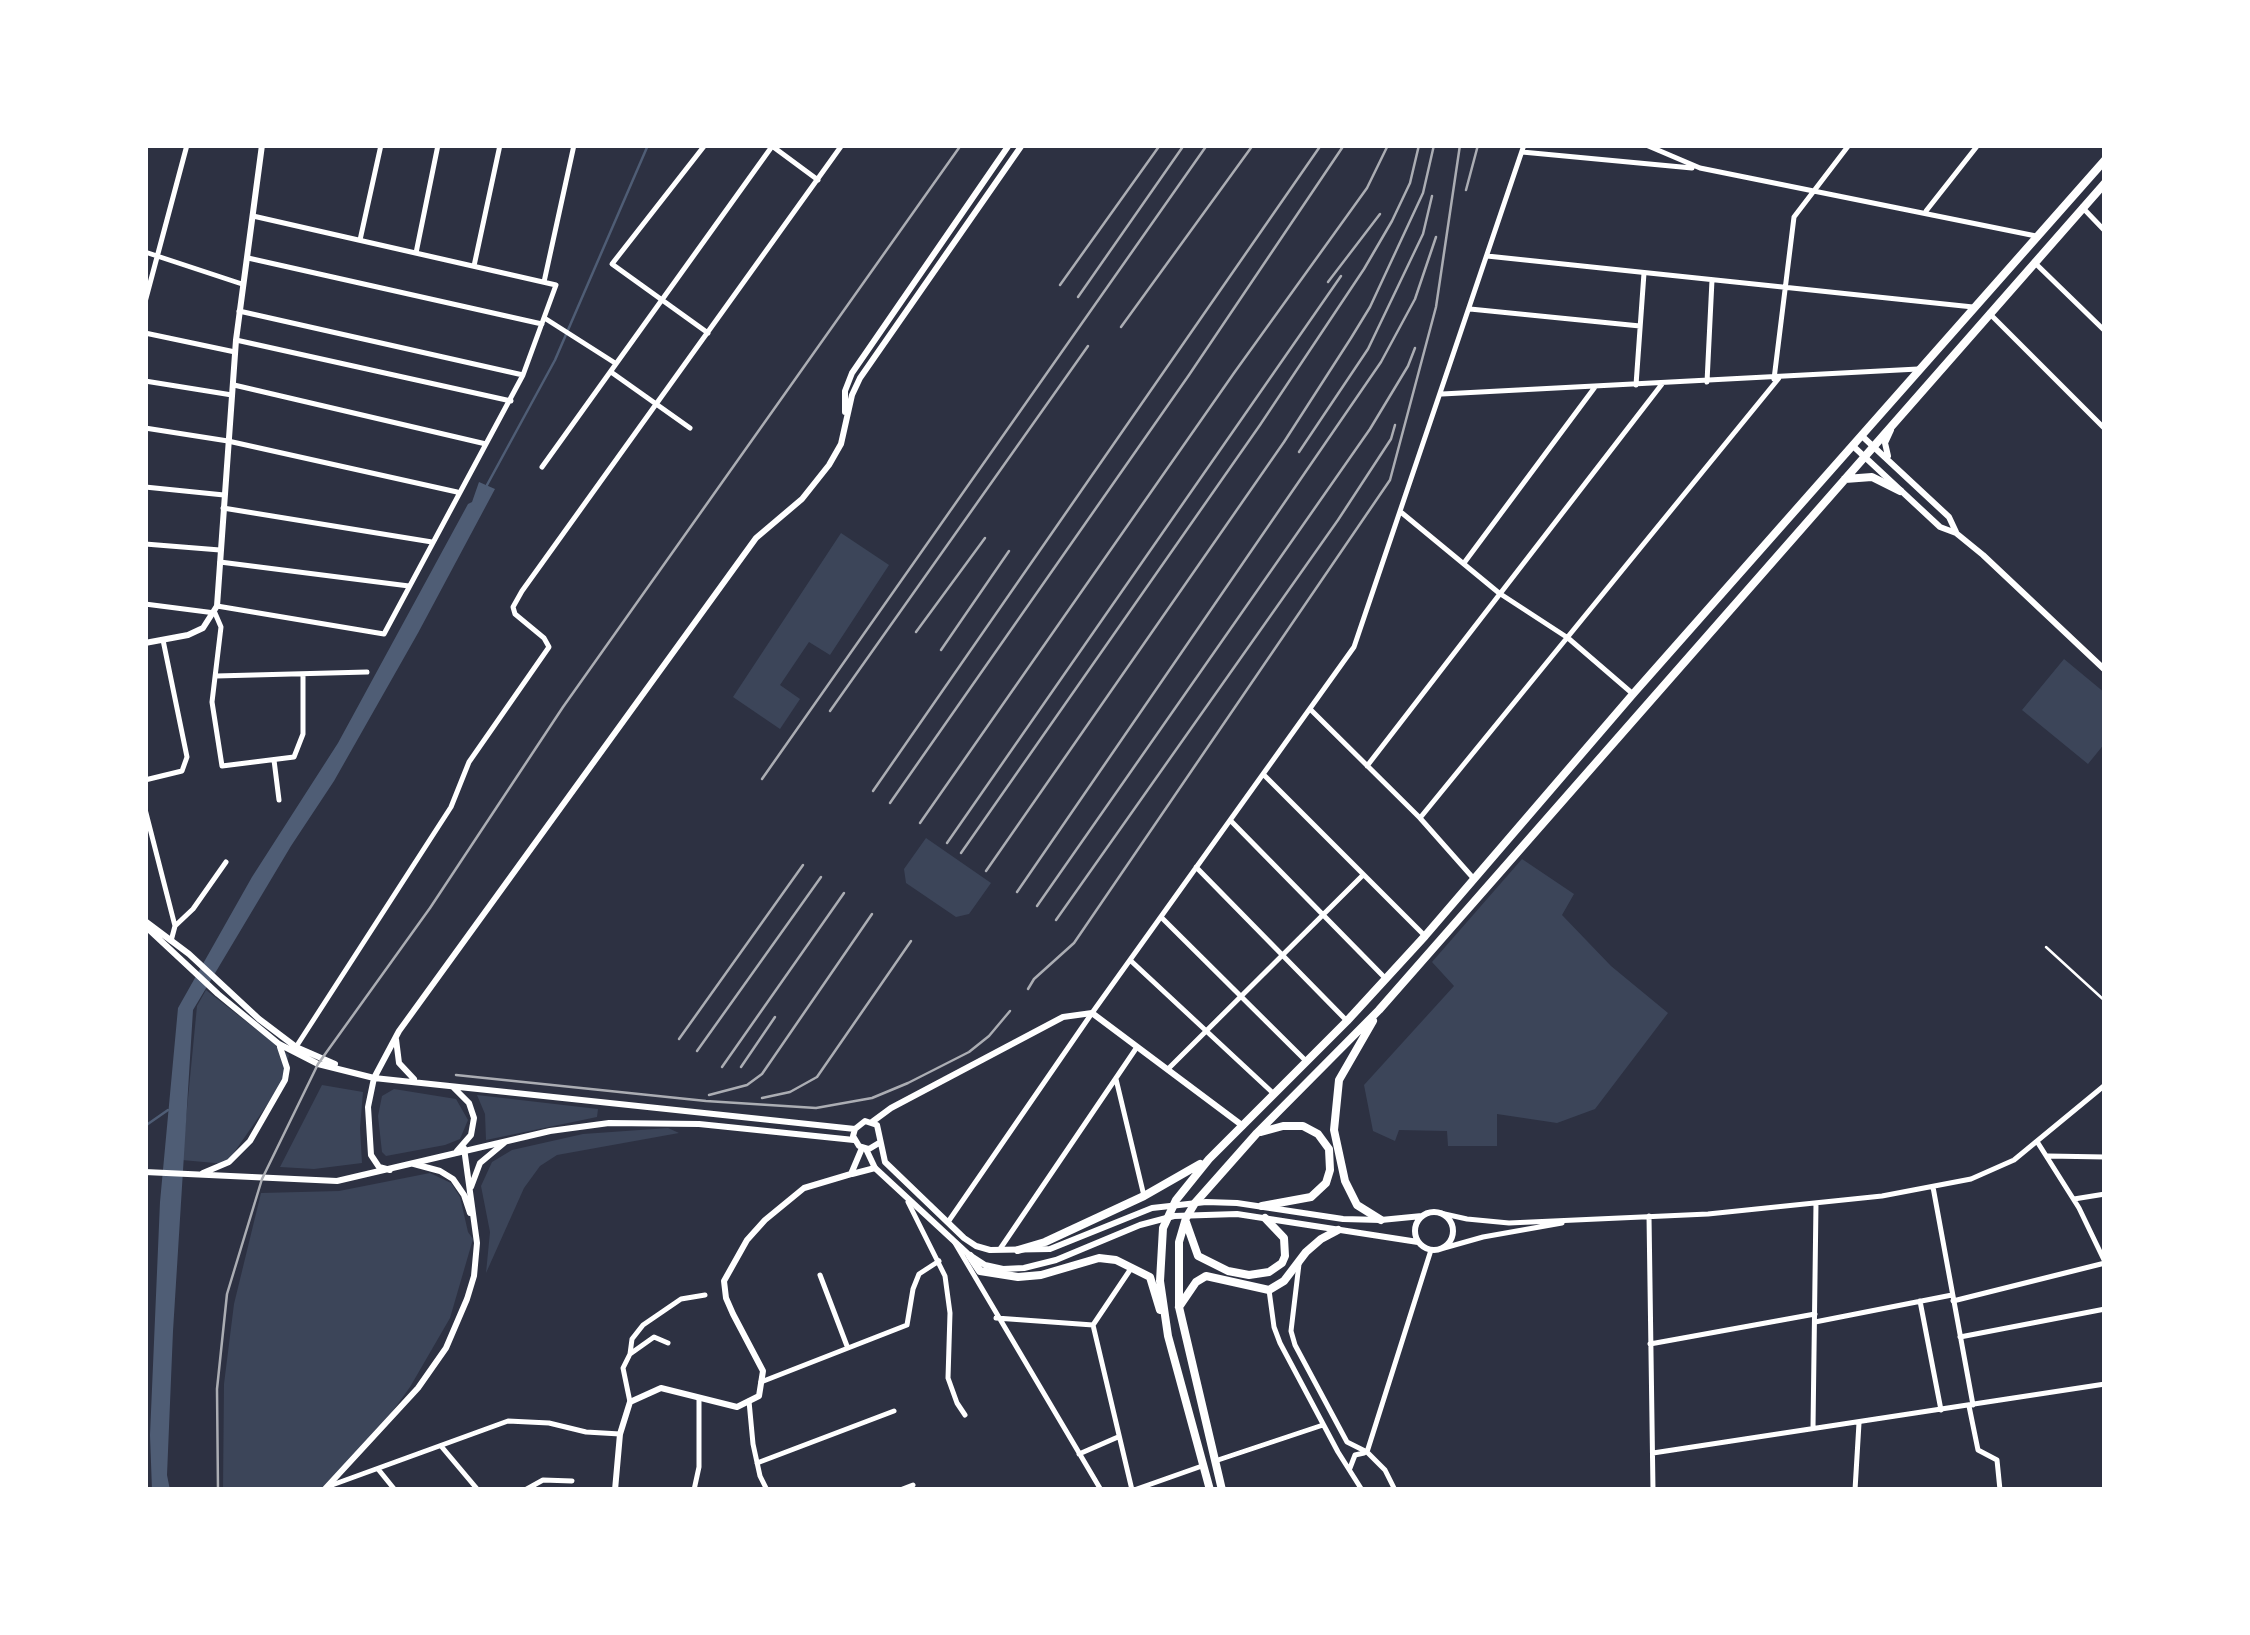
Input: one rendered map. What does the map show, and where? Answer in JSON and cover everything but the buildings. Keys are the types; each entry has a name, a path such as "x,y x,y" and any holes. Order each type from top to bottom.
{"main road":[{"path":"145,642 188,636 203,628 216,610 236,340 262,145"},
{"path":"846,423 845,391 852,373 1009,145"},
{"path":"390,1170 376,1164 369,1149 368,1107 374,1078 399,1031 756,538 802,499 829,465 841,444 860,378 1022,145"},
{"path":"1168,1336 1160,1280 1163,1228 1176,1200 1208,1159 1347,1021 1425,936 1633,694 2105,160"},
{"path":"1222,1490 1179,1307 1178,1255 1186,1218 1257,1133 1379,1010 2105,183"},
{"path":"1896,421 1885,447 1898,468"},
{"path":"1862,436 1948,517 1956,533 2105,670"},
{"path":"1853,446 1940,527 1956,533"},
{"path":"1845,480 1872,477 1900,490"},
{"path":"145,923 296,1047 374,1078"},
{"path":"145,923 171,940 218,994 279,1044 318,1064 374,1078 855,1129"},
{"path":"1379,1010 1340,1080 1334,1104 1334,1130 1345,1181 1357,1205 1381,1220"},
{"path":"854,1140 855,1129 861,1123 872,1122 891,1108 1064,1017 1092,1013 1243,1126"},
{"path":"399,1031 397,1058 405,1072 420,1082"},
{"path":"193,1174 229,1162 250,1141 286,1077 279,1044"},
{"path":"330,1486 392,1419 446,1348 474,1276 478,1243 463,1152 474,1123 471,1107 451,1086"},
{"path":"147,1171 322,1182 590,1124 698,1124 854,1140 876,1168 970,1256 985,1265 1003,1268 1056,1260 1140,1225 1174,1216 1236,1214 1418,1242 1431,1250 1444,1248 1452,1239 1453,1226 1440,1212 1381,1220 1343,1219 1206,1202 1152,1208 1050,1250 976,1246 885,1162 879,1143 880,1129 872,1122"},
{"path":"1257,1133 1303,1126 1318,1134 1329,1149 1326,1183 1311,1197 1262,1206"},
{"path":"447,1156 468,1141"},
{"path":"470,1193 480,1163 510,1141"},
{"path":"851,1174 864,1149 879,1143"},
{"path":"1018,1250 1045,1242 1144,1196 1208,1159"},
{"path":"414,1164 440,1171 456,1182 475,1228"},
{"path":"615,1490 620,1434 630,1402 661,1388 737,1406 759,1396 763,1371 732,1314 724,1281 747,1240 783,1202 804,1188 876,1168"},
{"path":"1418,1242 1415,1227 1422,1216"},
{"path":"1186,1218 1192,1247 1198,1256 1228,1271 1249,1275 1269,1272 1285,1256 1284,1238 1266,1218"},
{"path":"1179,1307 1196,1282 1206,1276 1269,1290 1284,1281 1321,1239 1338,1230"},
{"path":"970,1256 980,1271 1018,1278 1099,1258 1116,1260 1150,1277 1210,1490"}],"street":[{"path":"145,302 146,284 186,145"},
{"path":"416,253 438,145"},
{"path":"474,266 500,145"},
{"path":"544,282 574,145"},
{"path":"705,145 612,264 708,332"},
{"path":"542,467 772,145 818,180"},
{"path":"296,1047 451,807 469,762 549,647 515,614 514,607 842,145"},
{"path":"1646,145 1700,168"},
{"path":"1420,818 1777,378 1794,217 1849,145"},
{"path":"1926,211 1978,145"},
{"path":"360,240 378,146"},
{"path":"948,1222 1354,647 1523,149 1700,168 2038,236"},
{"path":"2082,208 2105,230"},
{"path":"145,604 384,634 510,401 547,322 556,285 252,216"},
{"path":"145,252 242,284"},
{"path":"1488,256 1976,307"},
{"path":"248,258 547,322 616,364"},
{"path":"2034,262 2105,331"},
{"path":"1636,385 1644,272"},
{"path":"1706,382 1712,279"},
{"path":"1470,309 1640,326"},
{"path":"239,311 523,375"},
{"path":"1990,313 2103,424"},
{"path":"145,333 235,352"},
{"path":"236,340 510,401"},
{"path":"1442,394 1920,369"},
{"path":"611,372 690,428"},
{"path":"145,381 232,396"},
{"path":"234,384 486,444"},
{"path":"1367,766 1662,384"},
{"path":"1464,563 1595,387"},
{"path":"145,428 228,441 458,492"},
{"path":"145,487 224,495"},
{"path":"222,508 433,542"},
{"path":"1402,513 1499,593 1568,638 1633,694"},
{"path":"145,544 220,550"},
{"path":"220,562 409,586"},
{"path":"216,610 221,627 212,702 222,766 294,757 302,734 303,674"},
{"path":"145,780 182,771 186,746 162,640"},
{"path":"216,676 367,672"},
{"path":"1310,709 1420,818 1474,879"},
{"path":"274,760 279,800"},
{"path":"1263,774 1425,936"},
{"path":"145,809 175,926"},
{"path":"1230,820 1386,978"},
{"path":"171,940 175,926 193,909 226,862"},
{"path":"1196,867 1347,1021"},
{"path":"1169,1068 1363,875"},
{"path":"1160,917 1306,1062"},
{"path":"1130,960 1274,1094"},
{"path":"999,1250 1139,1045"},
{"path":"1116,1079 1144,1196"},
{"path":"1440,1212 1508,1222 1585,1220 1708,1214 1882,1196 1971,1179 2014,1160 2103,1089"},
{"path":"1650,1344 1952,1298 2105,1262 2074,1199 2038,1144"},
{"path":"2048,1156 2105,1157"},
{"path":"1933,1186 1978,1450 1997,1460 2000,1490"},
{"path":"904,1194 939,1261 950,1294 948,1378 965,1415"},
{"path":"2074,1199 2105,1194"},
{"path":"1813,1428 1816,1203"},
{"path":"1650,1216 1654,1490"},
{"path":"1444,1248 1483,1237 1585,1220"},
{"path":"954,1242 1101,1490"},
{"path":"2096,1244 2105,1243"},
{"path":"1366,1452 1431,1250"},
{"path":"761,1382 907,1325 919,1274 939,1261"},
{"path":"1299,1263 1291,1331 1295,1345 1348,1442 1385,1470 1395,1490"},
{"path":"1132,1266 1093,1325 1133,1490 1204,1465"},
{"path":"820,1275 847,1346"},
{"path":"1269,1290 1274,1326 1323,1425 1362,1490"},
{"path":"630,1402 623,1368 632,1339 643,1325 681,1299 705,1295"},
{"path":"1920,1301 1941,1410"},
{"path":"1960,1337 2105,1308"},
{"path":"996,1318 1093,1325"},
{"path":"630,1354 654,1337 668,1344"},
{"path":"1652,1453 2105,1384"},
{"path":"694,1490 699,1467 699,1397"},
{"path":"748,1401 758,1463 767,1490"},
{"path":"758,1463 894,1411"},
{"path":"330,1486 508,1421 620,1434"},
{"path":"1855,1490 1859,1422"},
{"path":"1214,1461 1323,1425"},
{"path":"1080,1454 1119,1436"},
{"path":"441,1446 478,1490"},
{"path":"1350,1472 1355,1454 1366,1452"},
{"path":"378,1469 396,1490"},
{"path":"524,1490 543,1480 572,1481"},
{"path":"900,1490 913,1486"}],"lane":[{"path":"2046,947 2105,1001"}],"shaded area":[{"path":"479,482 495,489 418,633 334,781 193,1010 173,1331 167,1475 170,1490 152,1490 150,1435 160,1202 178,1008 252,877 338,743 472,502"},
{"path":"841,533 889,565 830,655 809,642 780,685 800,699 780,729 733,697"},
{"path":"2064,659 2105,693 2105,743 2088,764 2022,710"},
{"path":"926,838 991,883 969,914 956,917 906,883 904,869"},
{"path":"1522,859 1574,894 1562,915 1611,966 1668,1013 1595,1109 1557,1123 1497,1114 1497,1146 1448,1146 1447,1131 1399,1130 1395,1141 1373,1131 1364,1085 1454,986 1432,962"},
{"path":"206,990 289,1055 283,1082 226,1164 182,1160 197,1006"},
{"path":"322,1085 363,1092 362,1163 314,1169 280,1167"},
{"path":"394,1089 456,1099 468,1120 460,1139 386,1156 382,1152 378,1116 382,1096"},
{"path":"477,1095 598,1109 597,1117 486,1140 485,1114"},
{"path":"668,1128 679,1133 557,1155 540,1166 524,1188 486,1273 490,1232 481,1186 492,1162 512,1150 583,1134"},
{"path":"430,1173 451,1183 460,1197 473,1239 450,1318 410,1387 320,1490 223,1490 224,1384 234,1304 261,1193 339,1191"}],"waterway":[{"path":"487,485 555,360 648,145"},
{"path":"145,1126 168,1110"}],"railway":[{"path":"218,1490 217,1389 227,1294 262,1179 318,1064 430,908 563,707 961,145"},
{"path":"1060,285 1160,145"},
{"path":"1078,297 1184,145"},
{"path":"762,779 1207,145"},
{"path":"1121,327 1253,145"},
{"path":"873,791 1321,145"},
{"path":"890,803 1189,375 1344,145"},
{"path":"920,823 1367,188 1388,145"},
{"path":"961,853 1260,425 1364,269 1410,183 1419,145"},
{"path":"986,871 1284,442 1351,338 1370,307 1423,193 1434,145"},
{"path":"1028,989 1074,943 1390,480 1436,307 1460,145"},
{"path":"1466,190 1478,145"},
{"path":"1299,452 1368,349 1423,234 1432,196"},
{"path":"1328,282 1380,214"},
{"path":"1017,892 1381,362 1415,299 1436,237"},
{"path":"947,843 1341,276"},
{"path":"830,711 1088,346"},
{"path":"1037,906 1370,429 1415,348"},
{"path":"1056,920 1338,520 1391,439 1395,425"},
{"path":"916,632 985,538"},
{"path":"941,650 1009,551"},
{"path":"679,1039 803,865"},
{"path":"697,1051 821,877"},
{"path":"722,1067 844,893"},
{"path":"709,1095 747,1085 762,1074 872,914"},
{"path":"762,1098 790,1092 817,1077 911,941"},
{"path":"456,1075 706,1101 816,1108 872,1098 908,1083 969,1052 1010,1011"},
{"path":"741,1067 775,1017"}]}
